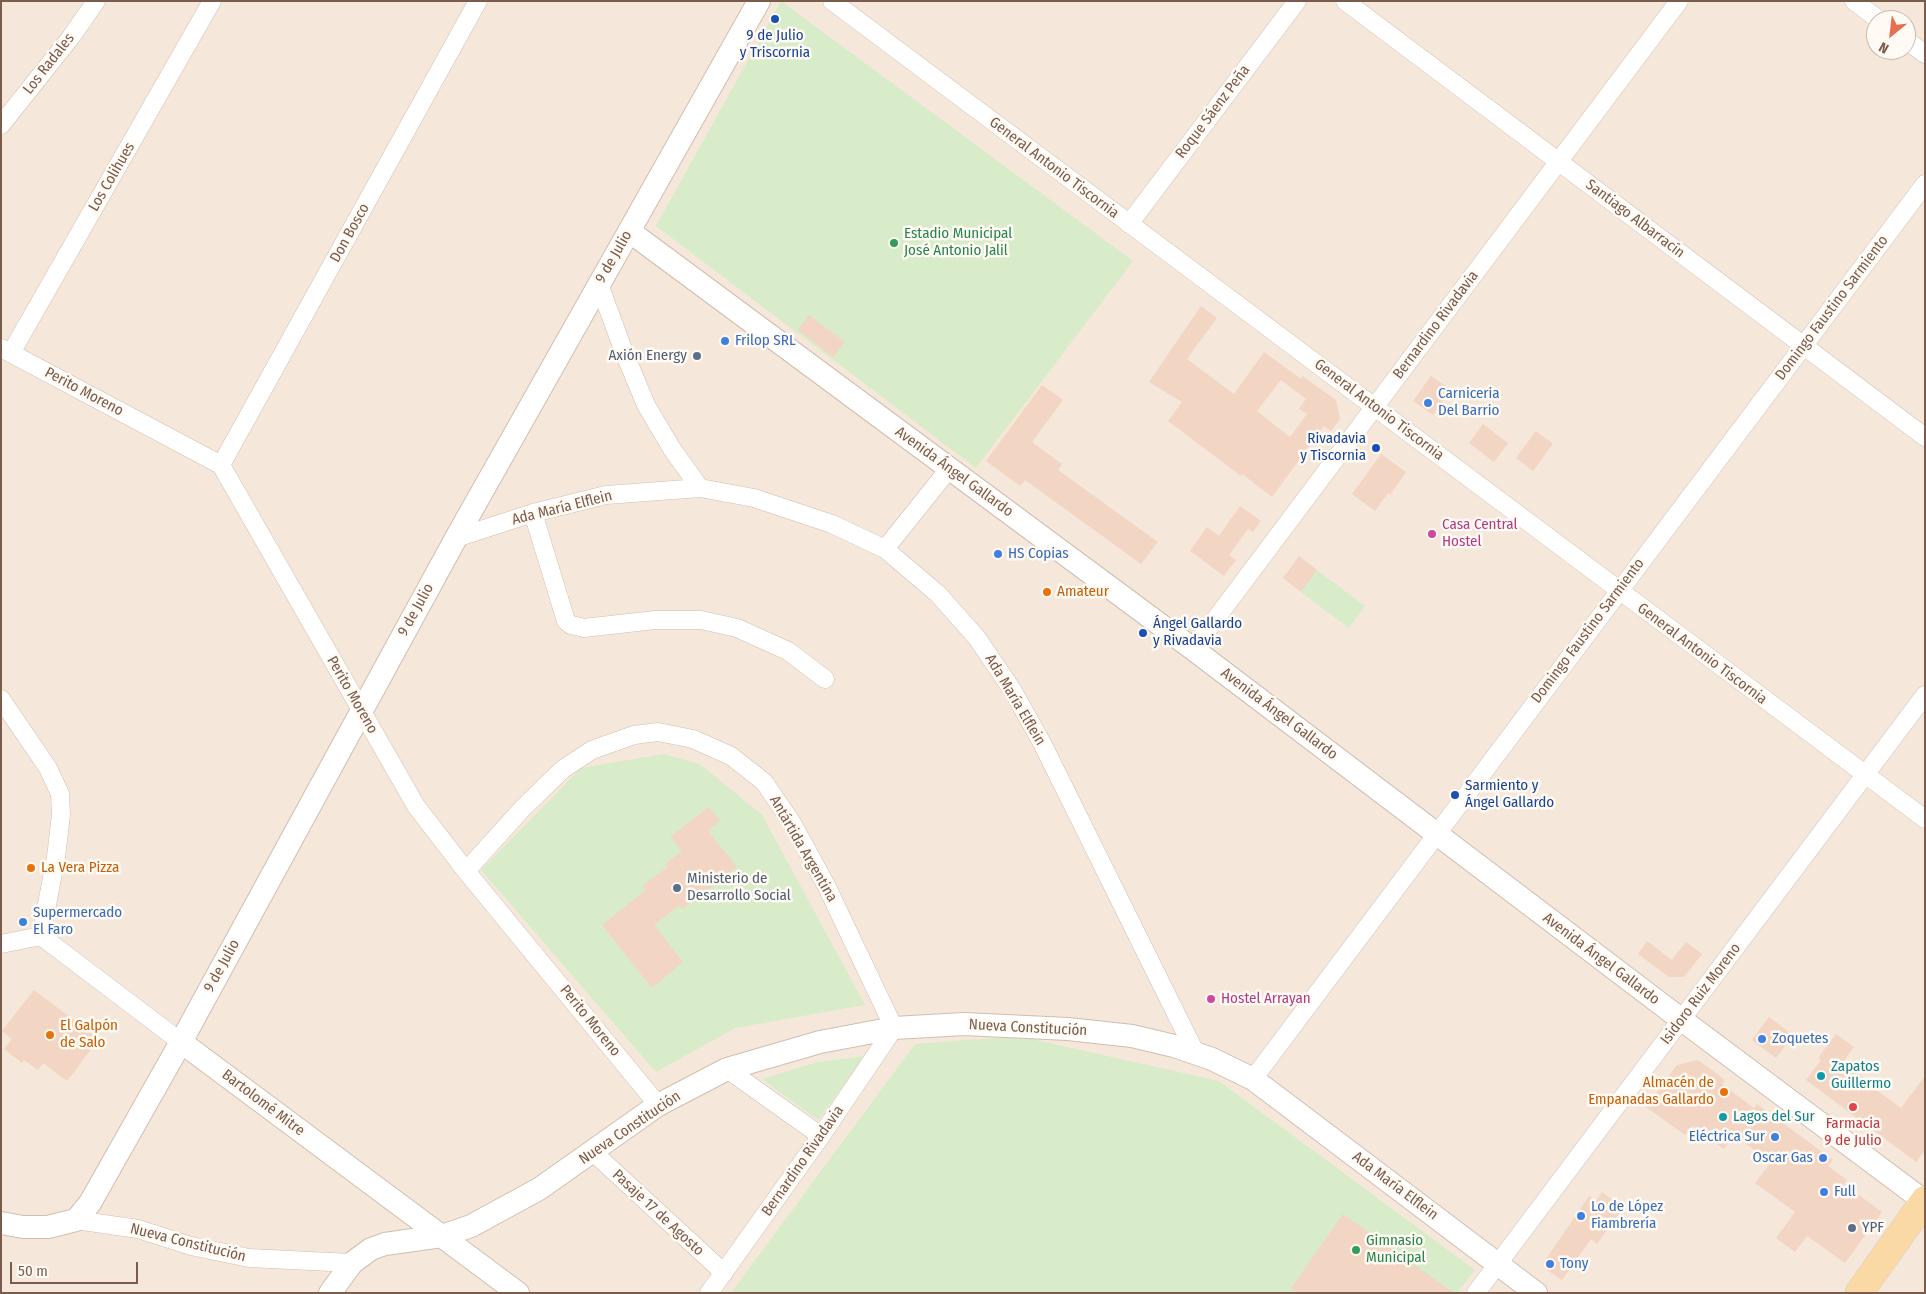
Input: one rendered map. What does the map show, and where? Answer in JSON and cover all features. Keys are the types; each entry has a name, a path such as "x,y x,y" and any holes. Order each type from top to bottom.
{"main road":[{"path":"1859,1293 1925,1200"}],"street":[{"name":"Los Radales","path":"1,125 71,37 96,1"},
{"name":"Los Colihues","path":"6,351 212,1"},
{"name":"Don Bosco","path":"221,465 478,1"},
{"name":"9 de Julio","path":"76,1220 90,1203 181,1042 456,538 758,1"},
{"name":"General Antonio Tiscornia","path":"832,1 1925,819"},
{"name":"Roque Sáenz Peña","path":"1129,224 1297,1"},
{"name":"Santiago Albarracín","path":"1345,1 1925,437"},
{"name":"Bernardino Rivadavia","path":"1193,649 1678,1"},
{"path":"1854,1 1866,10"},
{"name":"Domingo Faustino Sarmiento","path":"1253,1079 1925,184"},
{"name":"Avenida Ángel Gallardo","path":"629,231 1193,649 1682,1020 1925,1200"},
{"path":"599,284 624,352 646,404 672,449 700,488"},
{"name":"Perito Moreno","path":"6,351 221,465 416,806 658,1105"},
{"path":"885,549 949,469"},
{"name":"Ada María Elflein","path":"456,538 532,513 606,495 700,488 754,498 832,524 885,549 938,594 977,638 1013,691 1043,745 1196,1054"},
{"path":"532,513 566,621 571,625 584,628 655,620 701,620 736,628 788,651 825,680"},
{"name":"Isidoro Ruiz Moreno","path":"1476,1293 1925,695"},
{"path":"1,699 48,768 60,794 61,815 56,857 41,936 1,944"},
{"name":"Antártida Argentina","path":"466,870 522,809 563,769 592,750 634,735 658,732 693,739 731,756 764,782 792,823 826,885 894,1028"},
{"name":"Bartolomé Mitre","path":"41,936 518,1293"},
{"name":"Nueva Constitución","path":"76,1220 138,1229 191,1246 249,1258 352,1262 371,1249 385,1244 442,1236 471,1226 539,1189 658,1105 727,1070 820,1042 894,1028 964,1024 1068,1029 1132,1036 1212,1059 1253,1079"},
{"name":"Bernardino Rivadavia","path":"709,1293 821,1136 894,1028"},
{"path":"727,1070 821,1136"},
{"name":"Ada María Elflein","path":"1253,1079 1536,1293"},
{"name":"Pasaje 17 de Agosto","path":"593,1152 724,1273"},
{"path":"1,1223 23,1227 48,1227 76,1220"},
{"path":"330,1293 352,1262"}],"shaded area":[{"path":"1,1 1925,1 1925,1293 1,1293"}],"green space":[{"name":"Estadio Municipal José Antonio Jalil","path":"781,1 1133,261 976,468 656,226"},
{"path":"1317,570 1365,606 1349,628 1301,592"},
{"path":"664,754 700,764 762,815 865,1005 735,1028 656,1072 481,870 581,768"},
{"path":"1018,1036 1219,1081 1475,1270 1457,1293 731,1293 915,1044"},
{"path":"865,1056 818,1120 762,1079 817,1062"}],"building":[{"path":"1201,306 1217,318 1187,359 1234,394 1264,352 1301,379 1302,376 1336,400 1340,419 1331,431 1324,426 1272,497 1168,421 1182,402 1149,382","holes":["1281,380 1306,399 1299,409 1307,414 1290,437 1257,411"]},
{"path":"809,315 845,342 833,357 798,330"},
{"path":"1431,376 1452,390 1433,415 1413,401"},
{"path":"1042,385 1063,400 1032,442 1062,464 1058,470 1158,542 1141,564 1025,480 1020,486 986,461"},
{"path":"1483,424 1508,443 1494,462 1469,443"},
{"path":"1536,431 1553,444 1533,471 1516,458"},
{"path":"1381,454 1406,472 1390,495 1388,493 1375,511 1352,494"},
{"path":"1240,506 1261,521 1253,532 1248,529 1229,555 1236,560 1224,576 1190,551 1207,527 1219,536"},
{"path":"1299,556 1317,570 1301,592 1283,578"},
{"name":"Ministerio de Desarrollo Social","path":"709,807 720,821 708,831 737,867 682,909 679,906 654,925 683,962 652,988 602,925 646,890 642,886 668,867 665,864 682,851 670,837"},
{"path":"1647,941 1672,960 1686,942 1702,954 1684,977 1669,977 1638,954"},
{"name":"El Galpón de Salo","path":"34,990 99,1039 67,1081 43,1063 38,1070 24,1060 22,1063 4,1049 12,1039 2,1031"},
{"path":"1769,1017 1793,1035 1776,1058 1752,1040"},
{"path":"1836,1034 1854,1047 1843,1062 1864,1078 1863,1080 1901,1108 1925,1076 1925,1150 1916,1162 1806,1080 1821,1060 1818,1058"},
{"path":"1698,1060 1725,1080 1722,1084 1754,1108 1757,1104 1833,1160 1828,1166 1847,1180 1844,1184 1882,1212 1845,1263 1807,1236 1795,1252 1776,1238 1795,1212 1755,1183 1771,1162 1734,1135 1724,1149 1692,1126 1685,1135 1646,1107 1677,1065"},
{"path":"1602,1192 1623,1208 1597,1244 1591,1239 1562,1280 1547,1270 1544,1262 1589,1196 1596,1201"},
{"name":"Gimnasio Municipal","path":"1343,1214 1454,1293 1298,1293 1291,1288"}],"place":[{"name":"9 de Julio y Triscornia","path":"775,19"},
{"name":"Estadio Municipal José Antonio Jalil","path":"894,243"},
{"name":"Frilop SRL","path":"725,341"},
{"name":"Axión Energy","path":"697,356"},
{"name":"Carniceria Del Barrio","path":"1428,403"},
{"name":"Rivadavia y Tiscornia","path":"1376,448"},
{"name":"Casa Central Hostel","path":"1432,534"},
{"name":"HS Copias","path":"998,554"},
{"name":"Amateur","path":"1047,592"},
{"name":"Ángel Gallardo y Rivadavia","path":"1143,633"},
{"name":"Sarmiento y Ángel Gallardo","path":"1455,795"},
{"name":"La Vera Pizza","path":"31,868"},
{"name":"Ministerio de Desarrollo Social","path":"677,888"},
{"name":"Supermercado El Faro","path":"23,922"},
{"name":"Hostel Arrayan","path":"1211,999"},
{"name":"El Galpón de Salo","path":"50,1035"},
{"name":"Zoquetes","path":"1762,1039"},
{"name":"Zapatos Guillermo","path":"1821,1076"},
{"name":"Almacén de Empanadas Gallardo","path":"1724,1092"},
{"name":"Farmacia 9 de Julio","path":"1853,1107"},
{"name":"Lagos del Sur","path":"1723,1117"},
{"name":"Eléctrica Sur","path":"1775,1137"},
{"name":"Oscar Gas","path":"1823,1158"},
{"name":"Full","path":"1824,1192"},
{"name":"Lo de López Fiambrería","path":"1581,1216"},
{"name":"YPF","path":"1852,1228"},
{"name":"Gimnasio Municipal","path":"1356,1250"},
{"name":"Tony","path":"1550,1264"}]}
